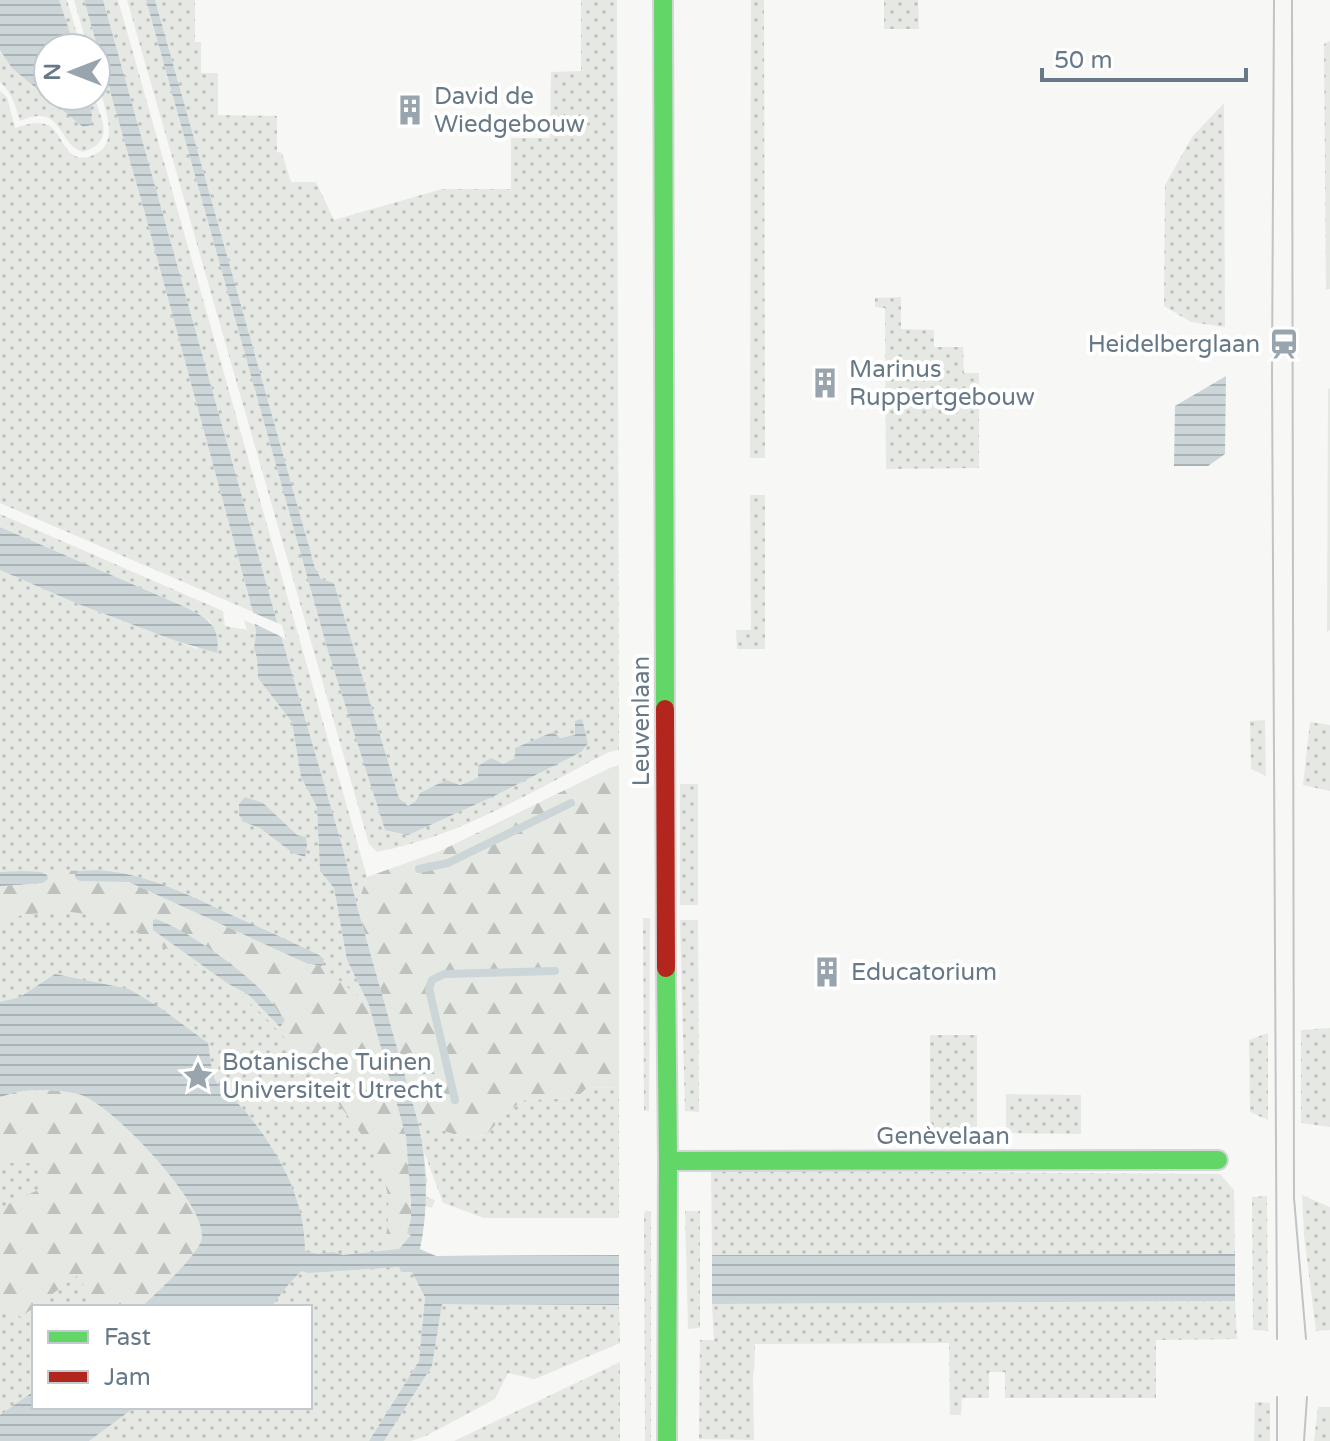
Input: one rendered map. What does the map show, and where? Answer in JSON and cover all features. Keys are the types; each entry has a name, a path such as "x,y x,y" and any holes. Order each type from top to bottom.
{"main road":[{"name":"Leuvenlaan","path":"663,0 667,1441"},
{"name":"Genèvelaan","path":"668,1161 1218,1160"}],"green space":[{"path":"0,0 67,0 76,32 32,32 32,112 100,112 103,136 93,148 83,152 74,148 52,120 34,117 20,121 10,95 0,82"},
{"path":"74,0 84,0 93,32 83,32"},
{"path":"103,0 118,0 367,877 357,906 343,849"},
{"path":"127,0 146,0 328,650 385,830 581,752 582,720 575,722 575,735 560,738 503,764 478,766 478,778 408,806 399,798 334,583 321,579 315,568 155,0 195,0 195,42 201,42 201,73 218,73 218,115 277,116 277,152 282,153 291,182 316,182 334,220 442,189 511,189 511,138 550,138 551,72 581,71 581,0 617,0 619,750 609,752 467,824 377,852 369,844"},
{"path":"751,0 764,0 765,458 750,458"},
{"path":"884,0 918,0 919,29 884,29"},
{"path":"1330,41 1330,289 1326,290 1324,44"},
{"path":"0,91 7,97 15,128 33,123 45,124 75,156 91,156 101,150 107,142 106,112 112,112 112,98 253,612 0,503"},
{"path":"1224,103 1225,327 1191,322 1164,306 1165,185 1192,137"},
{"path":"901,297 901,329 934,330 934,347 963,347 964,373 979,373 979,468 886,469 885,308 875,307 875,298"},
{"path":"1328,388 1330,630 1327,632"},
{"path":"750,495 765,495 765,649 737,649 736,630 751,630"},
{"name":"Botanische Tuinen Universiteit Utrecht","path":"0,514 223,611 225,626 247,630 244,620 255,625 258,677 292,721 301,777 317,807 320,871 334,888 347,960 369,1005 422,1140 418,1122 465,1138 485,1135 509,1110 525,1100 571,1098 587,1088 619,1087 619,1218 484,1218 443,1203 424,1152 425,1196 435,1200 432,1208 425,1206 422,1239 412,1271 425,1296 419,1361 369,1441 0,1441 0,570 78,604 197,649 214,630 210,621 183,606 0,527"},
{"path":"1265,720 1266,776 1251,769 1250,721"},
{"path":"1310,722 1330,725 1330,791 1303,785"},
{"path":"619,765 619,1087 587,1088 571,1098 525,1100 509,1110 486,1135 465,1138 418,1122 357,906 367,877 440,851"},
{"path":"680,784 698,784 698,905 680,905"},
{"path":"79,871 75,876 129,882 306,963 322,966 369,1005 406,1136 411,1200 411,1220 407,1233 411,1234 403,1245 383,1251 388,1197 380,1168 362,1136 291,1045 244,998 188,960 106,920 64,912 0,919 0,886 43,883 47,875 41,872"},
{"path":"643,918 650,918 649,1111 644,1111"},
{"path":"680,920 698,920 699,1112 685,1111"},
{"path":"1330,1028 1330,1127 1301,1123 1301,1030"},
{"path":"1268,1033 1268,1120 1250,1112 1249,1040"},
{"path":"930,1035 977,1035 977,1131 930,1131"},
{"path":"23,1090 69,1092 84,1096 98,1104 136,1138 190,1203 200,1223 202,1238 199,1245 176,1274 144,1305 98,1305 77,1276 37,1305 32,1305 32,1309 21,1317 0,1306 0,1208 40,1189 41,1173 30,1163 0,1163 0,1097"},
{"path":"1006,1094 1081,1095 1081,1134 1006,1133"},
{"path":"711,1170 1220,1174 1234,1190 1235,1254 712,1255"},
{"path":"1302,1195 1330,1207 1330,1330 1316,1331"},
{"path":"1267,1196 1268,1331 1253,1330 1252,1197"},
{"path":"646,1210 651,1212 651,1441 645,1441"},
{"path":"685,1211 700,1211 700,1328 688,1329"},
{"path":"1235,1301 1237,1339 1156,1340 1156,1398 1005,1398 1005,1372 989,1372 989,1398 962,1398 961,1415 950,1415 949,1343 755,1344 754,1440 699,1439 700,1340 714,1340 712,1304"},
{"path":"442,1304 619,1305 620,1343 535,1379 508,1373 495,1399 426,1436 411,1441 384,1441 432,1366"},
{"path":"620,1362 620,1441 454,1441"},
{"path":"1255,1402 1270,1403 1270,1441 1254,1441"},
{"path":"1318,1407 1330,1407 1330,1441 1314,1441"}],"shaded area":[{"path":"0,0 59,0 70,32 32,32 32,85 12,68 0,50"},
{"path":"84,0 103,0 112,32 93,32"},
{"path":"146,0 155,0 315,568 321,579 334,583 399,798 408,806 416,801 420,793 446,780 460,785 478,778 478,766 491,758 503,764 515,758 515,748 553,732 560,738 575,735 575,721 582,719 588,743 581,752 408,835 385,830 328,651"},
{"path":"112,32 418,1122 426,1186 420,1249 436,1256 619,1255 619,1305 442,1304 432,1366 384,1441 369,1441 419,1361 425,1297 412,1272 401,1272 399,1267 301,1271 273,1305 144,1305 176,1274 199,1245 202,1238 200,1223 190,1203 136,1138 98,1104 84,1096 38,1090 0,1097 0,1002 20,997 55,974 129,989 208,1043 215,1080 257,1126 287,1176 300,1212 305,1251 343,1255 399,1249 411,1235 407,1233 411,1220 411,1200 406,1136 369,1005 347,960 334,888 320,871 317,807 301,777 292,722 258,678 253,612 112,98"},
{"path":"65,112 91,112 91,125 83,127"},
{"path":"1226,376 1225,454 1208,466 1174,466 1175,406"},
{"path":"0,527 199,614 210,623 217,635 217,653 78,604 0,570"},
{"path":"245,797 263,803 297,835 306,837 305,857 293,853 260,828 244,822 239,815 239,804"},
{"path":"79,871 131,875 180,891 319,955 324,959 322,966 306,963 129,882 76,879"},
{"path":"0,872 41,872 48,879 43,883 0,886"},
{"path":"153,920 197,940 251,981 285,1020 280,1027 249,995 153,930"},
{"path":"1235,1254 1235,1301 712,1304 712,1255"},
{"path":"32,1392 32,1409 132,1409 89,1441 0,1441 0,1415"}],"pier":[{"path":"249,611 282,625 286,639 251,622"}],"waterway":[{"path":"419,869 448,863 571,803"},
{"path":"455,1100 429,989 432,980 444,974 555,971"}],"tram line":[{"path":"1274,0 1272,374 1277,1339"},
{"path":"1292,0 1294,1198 1306,1339"},
{"path":"1277,1397 1277,1441"},
{"path":"1304,1441 1307,1397"}],"traffic: fast":[{"path":"663,0 665,709"},
{"path":"666,968 667,1441"},
{"path":"668,1161 1218,1160"}],"traffic: jam":[{"path":"665,709 666,968"}],"place":[{"name":"David de Wiedgebouw","path":"410,110"},
{"name":"Heidelberglaan","path":"1284,344"},
{"name":"Marinus Ruppertgebouw","path":"825,383"},
{"name":"Educatorium","path":"827,972"},
{"name":"Botanische Tuinen Universiteit Utrecht","path":"198,1076"}]}
